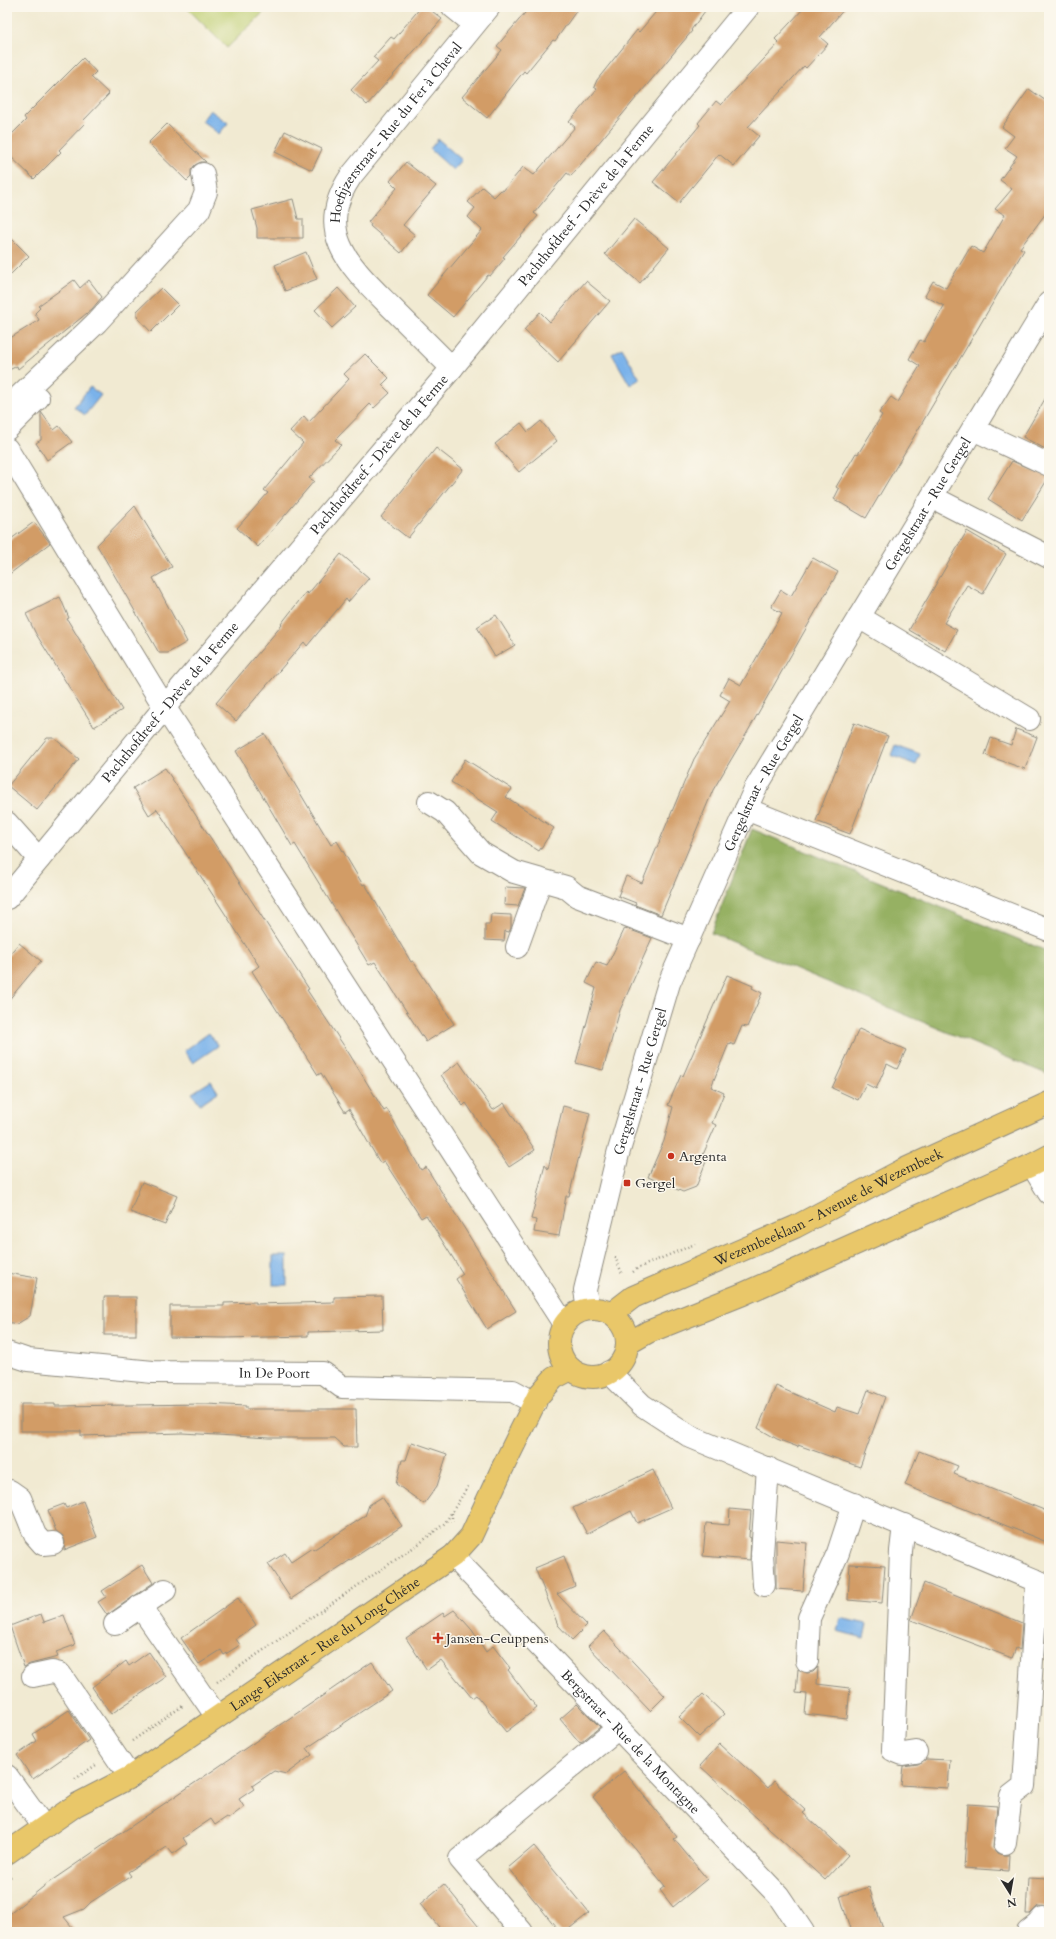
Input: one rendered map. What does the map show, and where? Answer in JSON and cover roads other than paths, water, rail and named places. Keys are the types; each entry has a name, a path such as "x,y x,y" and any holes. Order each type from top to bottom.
{"main road":[{"name":"Wezembeeklaan - Avenue de Wezembeek","path":"611,1314 633,1297 794,1227 901,1171 1049,1103"},
{"path":"627,1344 648,1332 743,1294 1041,1161"},
{"path":"588,1309 600,1310 611,1314 619,1321 625,1332 627,1344 624,1355 618,1365 609,1372 598,1376 586,1376 571,1369 562,1357 559,1345 560,1334 564,1324 575,1314 588,1309"},
{"name":"Lange Eikstraat - Rue du Long Chêne","path":"7,1853 76,1805 130,1777 452,1556 471,1536 538,1396 554,1378 571,1369"}],"street":[{"path":"453,7 482,12"},
{"name":"Pachthofdreef - Drève de la Ferme","path":"7,898 452,368 748,7"},
{"name":"Hoefijzerstraat - Rue du Fer à Cheval","path":"452,368 356,272 342,250 337,232 336,216 341,191 351,176 482,12"},
{"path":"7,408 97,322 199,210 206,192 203,174"},
{"name":"Gergelstraat - Rue Gergel","path":"588,1309 585,1290 618,1154 669,983 755,789 1049,303"},
{"path":"7,429 108,328"},
{"path":"973,429 1049,465"},
{"path":"7,449 165,708 564,1324"},
{"path":"932,497 1049,557"},
{"path":"859,617 1029,719"},
{"path":"430,802 445,812 481,853 514,872 566,887 577,896 688,938"},
{"path":"746,809 1049,930"},
{"path":"7,823 39,859"},
{"path":"517,947 541,880"},
{"path":"1041,1161 1049,1193"},
{"name":"In De Poort","path":"7,1352 28,1360 153,1372 323,1373 342,1387 513,1391 535,1403"},
{"path":"609,1372 642,1405 691,1437 1043,1584 1024,1786 1012,1796 1005,1843"},
{"path":"764,1585 762,1554 768,1468"},
{"path":"7,1491 10,1491 20,1498 35,1535 43,1544 53,1543"},
{"path":"807,1660 809,1618 838,1553 854,1504"},
{"path":"904,1525 901,1551 893,1750 903,1754 916,1752"},
{"name":"Bergstraat - Rue de la Montagne","path":"452,1556 778,1895 802,1932"},
{"path":"115,1624 165,1590"},
{"path":"140,1606 217,1717"},
{"path":"32,1676 52,1672 60,1674 130,1777"},
{"path":"522,1932 460,1859 617,1729"},
{"path":"7,1776 44,1827"}],"water":[{"path":"210,110 228,123 219,134 202,121"},
{"path":"438,139 462,160 453,170 430,149"},
{"path":"622,348 640,379 630,385 612,354"},
{"path":"90,387 101,395 85,415 74,407"},
{"path":"895,745 920,754 916,765 891,755"},
{"path":"209,1033 218,1046 193,1063 184,1051"},
{"path":"211,1081 218,1092 200,1104 192,1093"},
{"path":"273,1256 287,1256 287,1285 273,1285"},
{"path":"840,1618 867,1624 864,1638 837,1631"}],"place":[{"name":"Argenta","path":"671,1156"},
{"name":"Gergel","path":"627,1183"},
{"name":"Jansen-Ceuppens","path":"438,1638"}]}
